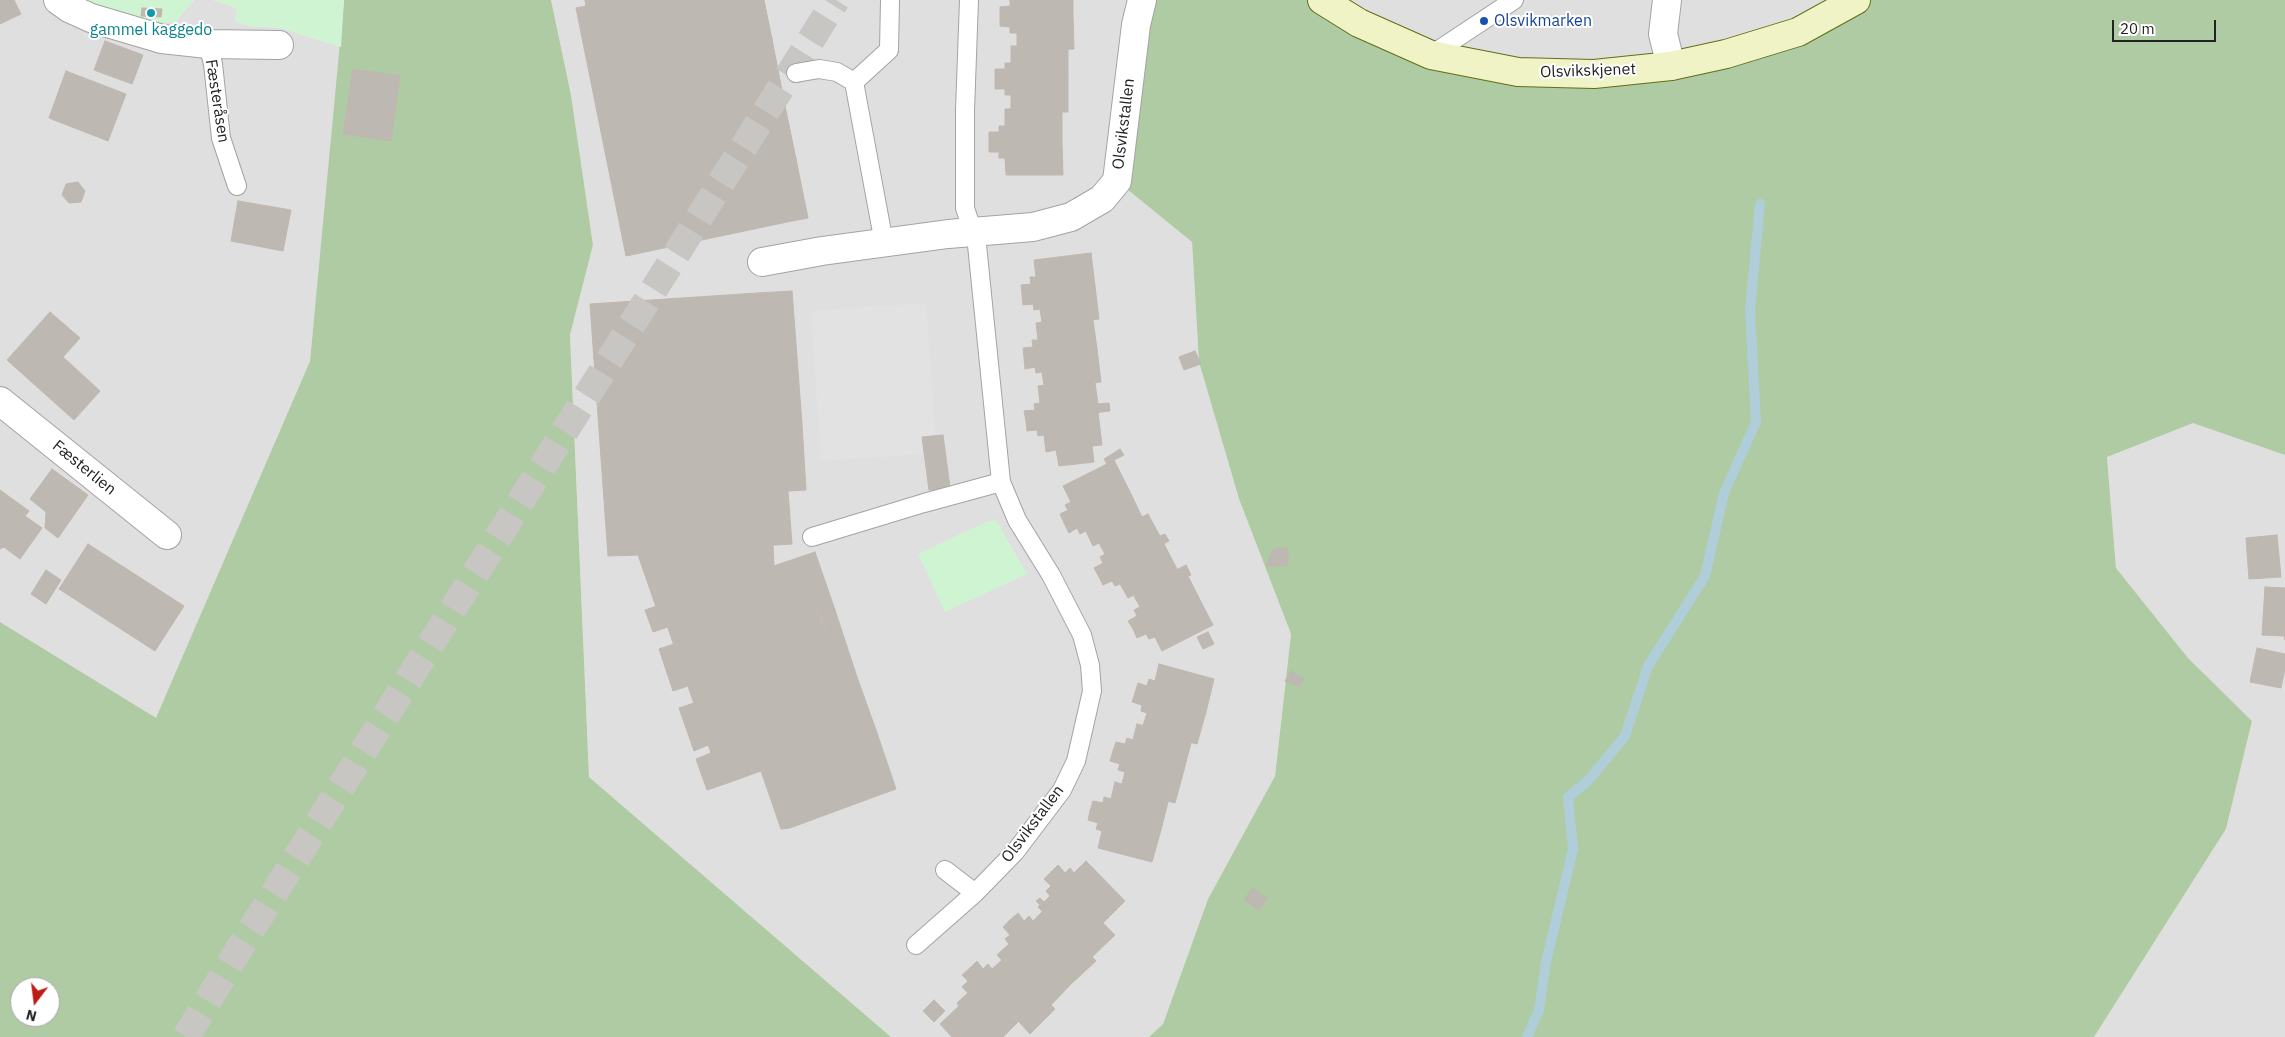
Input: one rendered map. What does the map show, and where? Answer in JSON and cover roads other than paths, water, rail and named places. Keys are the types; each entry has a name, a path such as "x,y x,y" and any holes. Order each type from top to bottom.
{"main road":[{"name":"Olsvikskjenet","path":"1322,0 1359,23 1431,55 1518,72 1594,74 1672,66 1726,54 1798,32 1856,0"}],"street":[{"name":"Fæsteråsen","path":"58,0 69,8 108,24 162,39 208,44 279,45"},
{"name":"Olsvikstallen","path":"762,262 948,234 1033,227 1071,217 1102,199 1116,181 1136,26 1142,0"},
{"path":"1667,0 1663,34 1672,66"},
{"name":"Fæsterlien","path":"0,401 168,535"}],"lane":[{"path":"854,82 889,50 890,0"},
{"name":"Olsvikstallen","path":"916,945 975,893 1015,852 1062,790 1076,760 1092,691 1090,665 1082,635 1052,575 1017,520 1001,482 977,245 965,208 965,111 969,0"},
{"path":"1431,55 1514,0"},
{"name":"Fæsteråsen","path":"208,44 221,138 237,186"},
{"path":"796,73 819,69 828,70 837,72 854,82 884,243"},
{"path":"812,537 1001,482"},
{"path":"945,870 975,893"}],"waterway":[{"path":"1527,1037 1539,1010 1546,962 1573,849 1568,797 1588,781 1625,736 1648,666 1705,576 1724,493 1756,422 1750,310 1760,204"}],"tunnel":[{"path":"186,1037 239,949 836,0"}],"place":[{"name":"gammel kaggedo","path":"151,13"},
{"name":"Olsvikmarken","path":"1484,21"}]}
